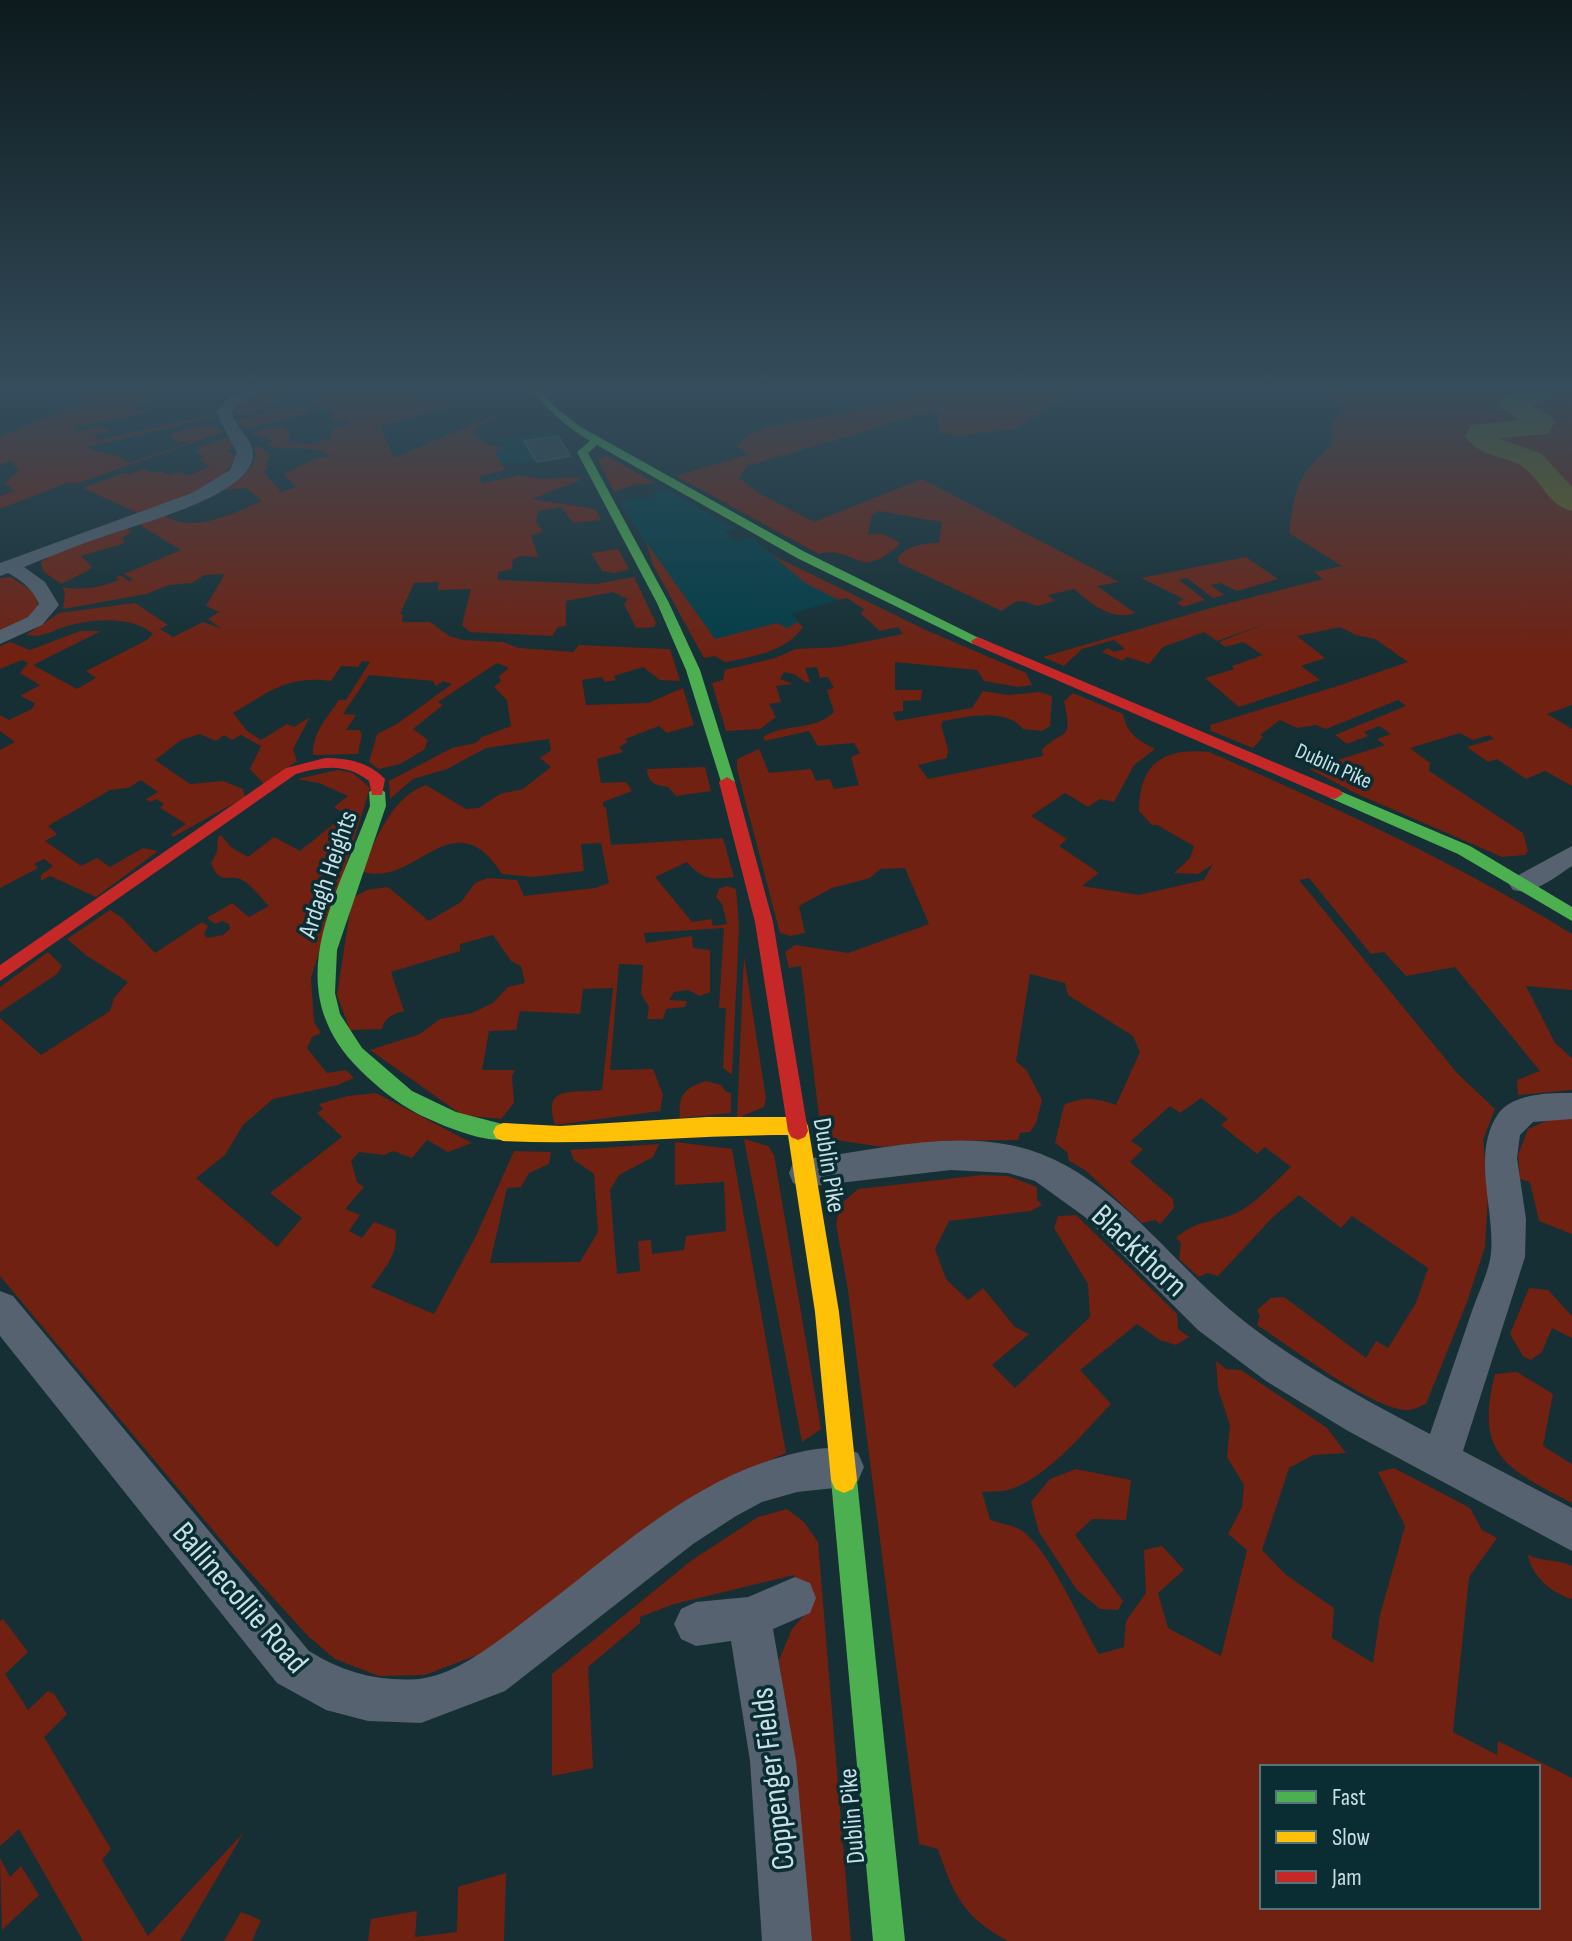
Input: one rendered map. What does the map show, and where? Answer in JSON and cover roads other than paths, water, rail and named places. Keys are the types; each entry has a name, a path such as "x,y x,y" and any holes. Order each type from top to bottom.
{"street":[{"path":"4,568 195,498 231,477"},
{"name":"Dublin Pike","path":"595,477 663,603 693,670 716,738 764,922 827,1312 889,1941"},
{"name":"Dublin Pike","path":"662,477 801,555 932,621 1464,850 1572,915"},
{"path":"0,638 35,621 49,605 42,589 4,568"},
{"name":"Ardagh Heights","path":"0,974 283,776 310,764 358,765 377,779 378,806 328,944 323,965 324,995 332,1023 346,1045 405,1101 439,1118 535,1136 694,1127 798,1126"},
{"path":"1522,884 1572,855"},
{"path":"1441,1459 1508,1257 1509,1223 1501,1143 1508,1123 1535,1109 1572,1106"},
{"name":"Blackthorn","path":"805,1173 959,1156 1013,1159 1037,1166 1069,1184 1213,1319 1241,1341 1321,1393 1572,1531"},
{"name":"Ballinecollie Road","path":"0,1308 293,1667 326,1688 368,1699 421,1701 489,1675 679,1530 722,1502 755,1484 783,1476 844,1467"},
{"path":"696,1624 749,1618 795,1598"},
{"name":"Coppenger Fields","path":"749,1618 773,1761 787,1941"}],"waterway":[{"path":"1548,477 1572,502"}]}
